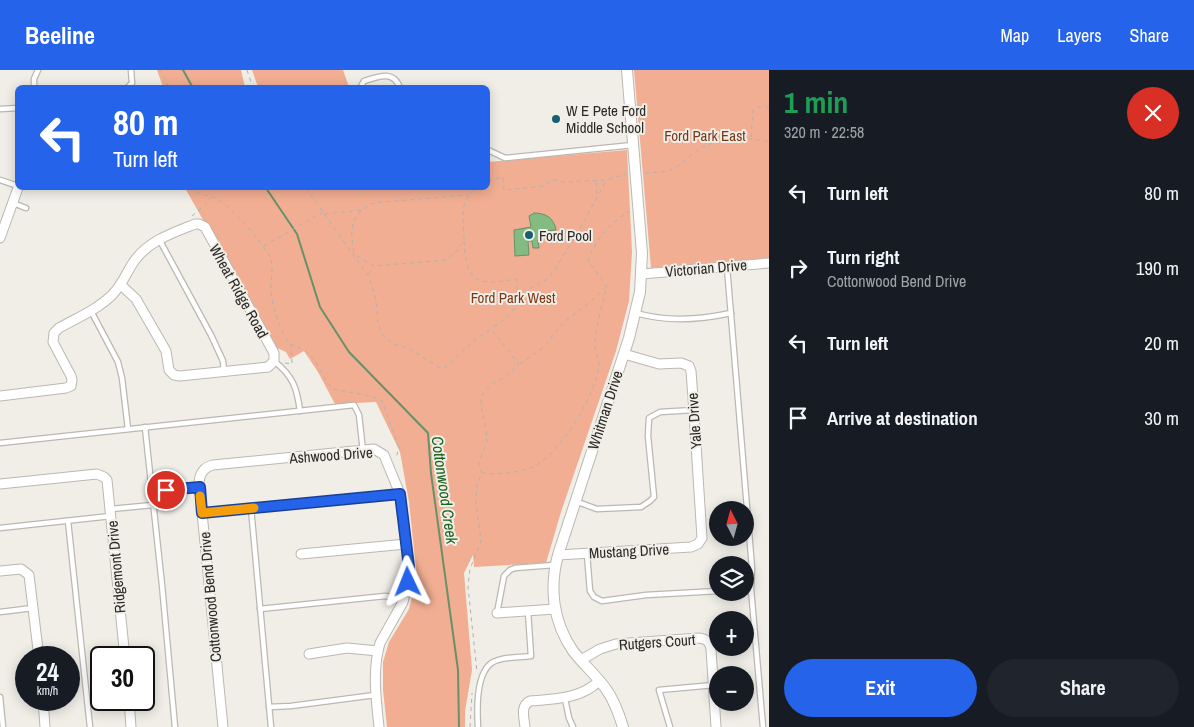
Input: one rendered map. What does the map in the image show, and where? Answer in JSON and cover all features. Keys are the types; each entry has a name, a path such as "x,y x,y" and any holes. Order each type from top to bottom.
{"street":[{"name":"Whitman Drive","path":"623,727 612,699 581,660 565,636 555,610 553,582 556,560 636,313 642,274 642,252 627,70"},
{"path":"1,233 17,190"},
{"name":"Wheat Ridge Road","path":"189,226 199,224 205,228 274,353 274,361"},
{"path":"0,396 71,386 71,376 53,342 54,333 59,328 110,297 122,286 135,260 142,252 159,239 189,226"},
{"name":"Victorian Drive","path":"642,274 769,262"},
{"path":"122,286 136,298 166,351 171,373 180,376 224,372 268,366 274,361"},
{"name":"Yale Drive","path":"624,354 659,364 686,364 691,371 702,534 699,543"},
{"name":"Ashwood Drive","path":"204,469 213,465 363,450 378,450 384,455 400,494 409,574 405,598 380,643 375,666 375,695 379,727"},
{"name":"Cottonwood Bend Drive","path":"204,469 199,477 223,727"},
{"name":"Ridgemont Drive","path":"0,484 97,474 104,477 108,484 124,646"},
{"name":"Mustang Drive","path":"556,560 587,554 691,547 699,543"},
{"path":"301,554 406,544"},
{"path":"0,571 21,569 27,572 31,579 38,646"},
{"path":"497,613 555,610"},
{"name":"Rutgers Court","path":"581,660 600,649 616,644 699,638 705,639 710,645 712,666"},
{"path":"310,654 347,648 378,651"},
{"path":"525,727 523,710 526,703 565,698 594,687 599,681"},
{"path":"44,711 45,727"},
{"path":"130,711 131,727"},
{"name":"Rutgers Court","path":"715,711 716,727"}],"lane":[{"path":"34,85 34,79 38,70"},
{"path":"130,85 132,83 131,70"},
{"path":"362,85 364,80 388,74 394,77 398,85"},
{"path":"0,110 15,108"},
{"path":"490,151 505,158 633,145"},
{"path":"0,180 15,186"},
{"path":"13,204 26,208"},
{"path":"159,239 211,335 222,361 224,372"},
{"path":"727,266 751,556"},
{"path":"90,310 118,362 122,378 128,429"},
{"path":"636,313 665,320 709,318 730,313"},
{"path":"274,361 286,370 291,379 297,391 300,411"},
{"path":"0,443 354,406 359,415 363,450"},
{"path":"575,501 597,509 641,507 650,501 654,497 648,436 649,418 660,412 694,410"},
{"path":"145,427 175,727"},
{"path":"152,492 200,487"},
{"path":"202,513 400,494"},
{"path":"0,528 68,521 153,505"},
{"path":"251,508 271,727"},
{"path":"68,521 90,727"},
{"path":"587,554 590,591 602,601 646,595 709,592"},
{"path":"497,613 504,576 510,570 556,560"},
{"path":"260,609 385,596 405,598"},
{"path":"752,601 763,727"},
{"path":"0,612 34,608"},
{"path":"478,727 478,693 489,665 502,660 531,656 528,611"},
{"path":"670,727 659,690 709,685"},
{"path":"269,707 375,695"},
{"path":"0,697 3,727"},
{"path":"565,698 573,727"}],"path":[{"path":"159,70 168,85"},
{"path":"247,70 252,85"},
{"path":"751,138 753,110 759,107 769,107"},
{"path":"645,173 673,169 707,146 740,138 751,138 769,142"},
{"path":"490,180 503,177 504,190 545,186 550,181 557,180 564,182 606,180 627,174"},
{"path":"518,299 529,289 549,278 577,234 606,180"},
{"path":"596,181 597,196"},
{"path":"192,190 203,196 218,199 236,214 263,247 272,263 271,293 286,339 312,356 333,389 370,396 382,402 399,447 398,455 387,462"},
{"path":"307,190 368,275 376,300 381,333 393,344 410,349 438,367 445,368 472,342 505,319 518,303 516,279 489,283 483,282 472,275 465,255 462,211 468,195 473,190"},
{"path":"354,254 351,229 356,215 370,204 468,195"},
{"path":"189,226 187,220 206,204 210,197"},
{"path":"263,247 323,213 362,210"},
{"path":"607,286 588,261 594,246 610,226 630,211"},
{"path":"354,254 374,266 446,260 457,252 464,240"},
{"path":"368,275 374,266"},
{"path":"478,672 468,587 470,569 481,540 476,502 477,484 482,473 479,463 487,441 481,398 494,383 504,378 519,364 544,347 563,323 607,286"},
{"path":"482,473 500,475 535,466 558,446 576,422 588,399 597,374 599,365 595,341 607,286"},
{"path":"491,329 519,364"},
{"path":"274,361 292,364 291,344"},
{"path":"470,727 473,690"}],"green space":[{"path":"157,70 241,70 245,85 162,85"},
{"path":"252,70 343,70 348,85 257,85"},
{"name":"Ford Park East","path":"634,70 769,70 769,258 651,268"},
{"name":"Ford Park West","path":"627,150 632,252 629,301 616,351 561,512 546,563 474,567 473,555 464,573 472,670 465,711 465,727 387,727 383,690 383,662 389,642 409,609 417,578 409,502 400,452 376,402 335,404 304,351 290,359 286,352 275,347 186,190 490,190 490,162"}],"shaded area":[{"name":"Ford Pool","path":"534,213 549,217 556,230 545,231 546,234 538,240 539,248 533,248 532,241 528,241 529,255 515,256 514,230 531,227 529,216"}],"waterway":[{"name":"Cottonwood Creek","path":"183,70 191,85"},
{"name":"Cottonwood Creek","path":"267,190 297,234 320,307 349,352 428,433 431,473 458,670 459,727"}],"slow traffic":[{"path":"200,496 202,513 254,508"}],"place":[{"name":"W E Pete Ford Middle School","path":"556,119"},
{"name":"Ford Pool","path":"529,235"}],"route":[{"path":"166,490 200,487 202,513 400,494 409,567 408,582"}]}
